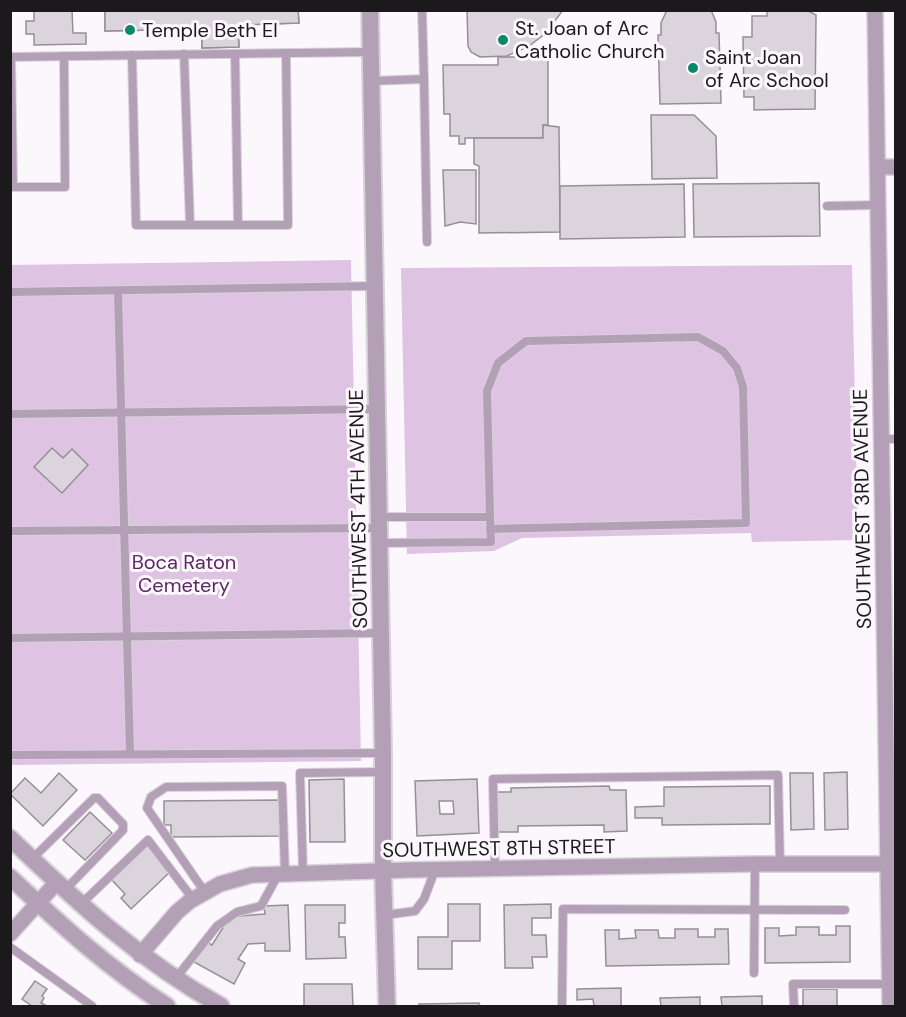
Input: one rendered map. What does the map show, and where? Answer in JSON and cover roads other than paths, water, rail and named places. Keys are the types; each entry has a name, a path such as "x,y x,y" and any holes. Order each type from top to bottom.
{"street":[{"name":"SOUTHWEST 4TH AVENUE","path":"370,10 387,1006"},
{"name":"SOUTHWEST 3RD AVENUE","path":"875,10 878,206 888,374 889,439 886,486 890,535 893,927 890,1006"},
{"path":"878,167 896,166"},
{"path":"10,838 80,904 140,955 220,1006"},
{"name":"SOUTHWEST 8TH STREET","path":"140,955 177,912 199,895 236,878 282,873 755,864 892,864"},
{"path":"10,877 104,962 167,1006"},
{"path":"10,934 38,903 61,886"}],"lane":[{"path":"422,10 427,242"},
{"path":"64,56 65,187 13,187 11,57 64,56 132,55 184,54 370,52"},
{"path":"132,55 136,225 288,225 286,53"},
{"path":"184,54 190,225"},
{"path":"235,54 238,225"},
{"path":"371,81 424,80"},
{"path":"827,206 878,206"},
{"path":"10,292 375,286"},
{"path":"118,291 130,754"},
{"path":"10,531 379,530 491,542 490,529 487,391 498,363 525,341 698,337 723,351 737,368 743,387 746,523 490,529"},
{"path":"10,414 377,409"},
{"path":"379,530 490,517"},
{"path":"10,638 381,633"},
{"path":"10,755 383,753"},
{"path":"303,873 300,773 383,772"},
{"path":"495,869 493,779 777,775 780,864"},
{"path":"175,979 217,926 237,912 261,906 282,873 282,786 166,787 151,797 147,808 199,895"},
{"path":"32,859 94,798 98,798 123,824 123,830 61,886"},
{"path":"80,904 148,840 199,895"},
{"path":"754,973 755,864"},
{"path":"385,916 415,911 424,899 435,870"},
{"path":"562,1006 563,909 845,910"},
{"path":"10,947 92,1006"},
{"path":"794,1006 793,984 891,984"}],"place":[{"name":"Temple Beth El","path":"130,30"},
{"name":"St. Joan of Arc Catholic Church","path":"503,40"},
{"name":"Saint Joan of Arc School","path":"693,68"}],"park label":[{"name":"Boca Raton Cemetery","path":"184,574"}]}
